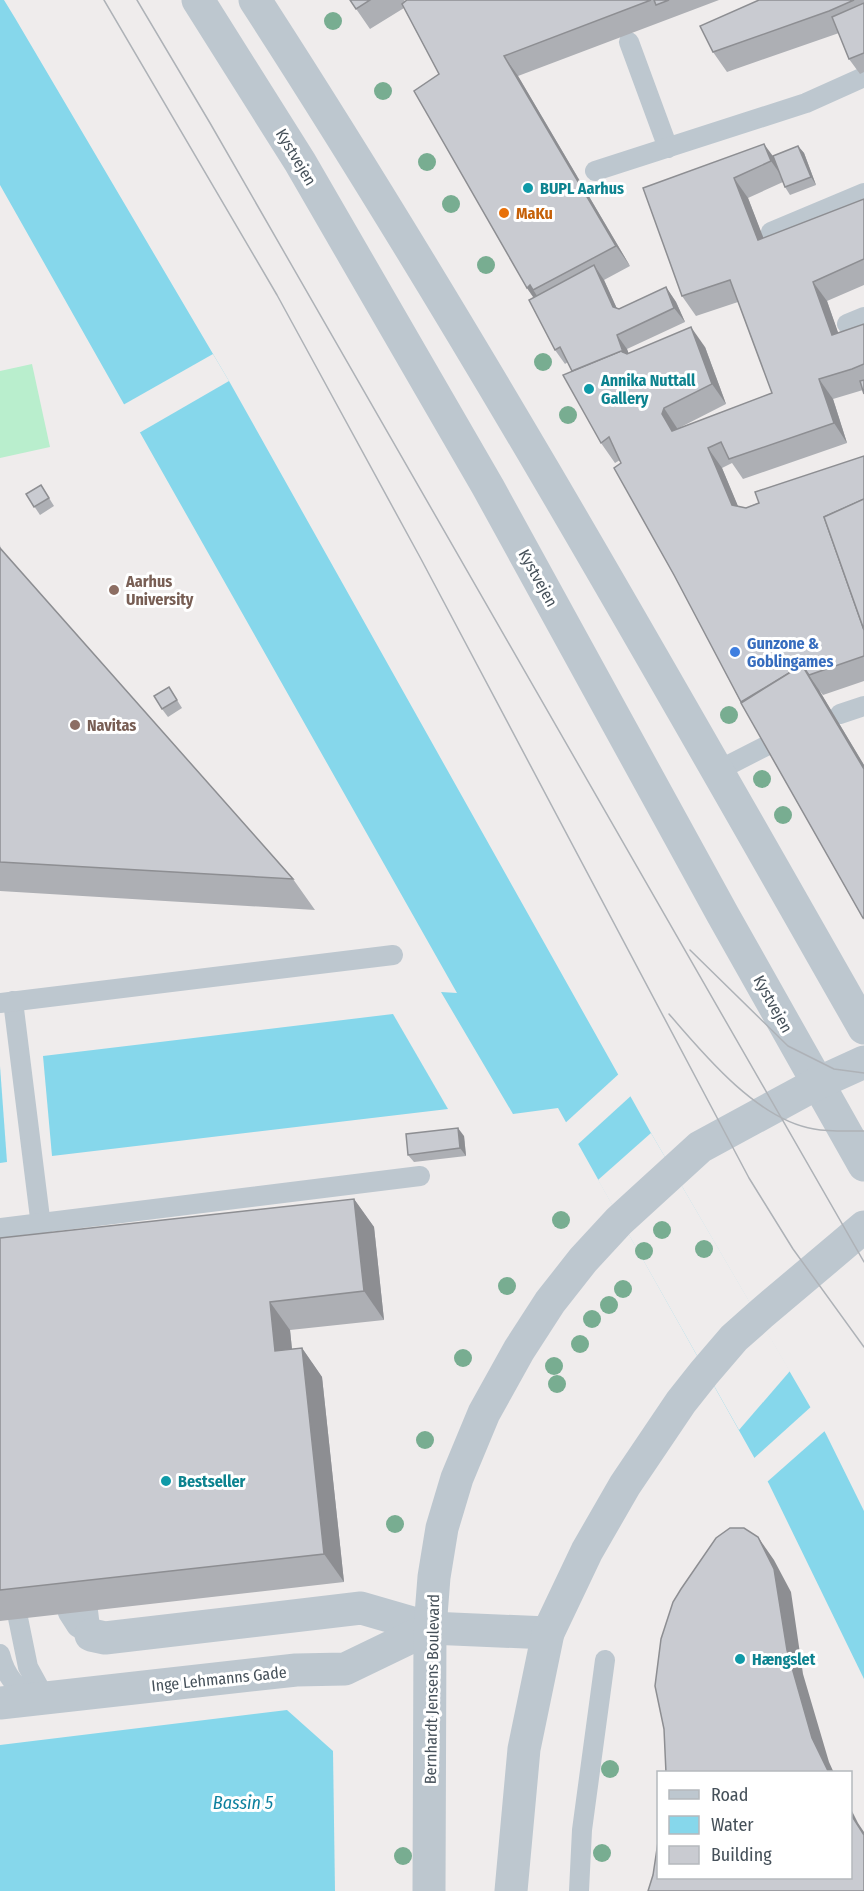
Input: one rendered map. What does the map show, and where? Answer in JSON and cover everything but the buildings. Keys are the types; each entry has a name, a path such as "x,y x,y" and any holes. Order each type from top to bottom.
{"street":[{"name":"Kystvejen","path":"198,0 300,162 488,487 717,905 864,1165"},
{"path":"255,0 430,279 864,1028"},
{"name":"Bernhardt Jensens Boulevard","path":"429,1891 430,1628 434,1577 442,1528 457,1478 484,1413 519,1350 550,1302 583,1260 619,1221 677,1167 700,1148 818,1083 864,1062"},
{"path":"511,1891 524,1749 548,1633 587,1551 625,1485 681,1402 704,1373 734,1338 864,1227"},
{"name":"Inge Lehmanns Gade","path":"82,1619 105,1638 361,1608 430,1628 548,1633"},
{"name":"Inge Lehmanns Gade","path":"0,1703 296,1670 345,1669 430,1628"}],"lane":[{"path":"629,42 668,148"},
{"path":"595,171 806,103 864,77"},
{"path":"771,232 864,193"},
{"path":"840,714 864,706"},
{"path":"717,771 768,745"},
{"path":"44,1254 6,1002 393,955"},
{"path":"0,1228 420,1176"},
{"path":"18,1618 28,1667 45,1698"},
{"path":"0,1654 4,1670 13,1683 27,1694 45,1698"},
{"path":"579,1891 582,1830 605,1660"}],"green space":[{"path":"32,364 50,447 0,458 0,371"}],"water":[{"path":"0,0 4,0 15,18 229,381 651,1133 826,1434 864,1511 864,1679 769,1484 558,1108 513,1114 441,992 457,993 0,185"},
{"path":"393,1014 448,1109 52,1156 43,1056"},
{"path":"0,1066 7,1162 0,1163"},
{"name":"Bassin 5","path":"287,1710 333,1751 335,1891 0,1891 0,1745"}],"pier":[{"path":"213,354 229,381 139,433 123,405"},
{"path":"621,1072 633,1094 576,1146 563,1125"},
{"path":"651,1133 790,1371 739,1430 598,1180"},
{"path":"813,1405 827,1429 767,1482 752,1460"}],"tram line":[{"path":"104,0 277,295 421,559 749,1178 793,1249 864,1347"},
{"path":"137,0 210,123 864,1262"},
{"path":"690,950 788,1046 834,1069 864,1073"},
{"path":"669,1014 715,1066 734,1084 773,1113 793,1123 814,1129 864,1131"}],"place":[{"name":"BUPL Aarhus","path":"528,188"},
{"name":"MaKu","path":"504,213"},
{"name":"Annika Nuttall Gallery","path":"589,389"},
{"name":"Aarhus University","path":"114,590"},
{"name":"Gunzone & Goblingames","path":"735,652"},
{"name":"Navitas","path":"75,725"},
{"name":"Bestseller","path":"166,1481"},
{"name":"Hængslet","path":"740,1659"}]}
